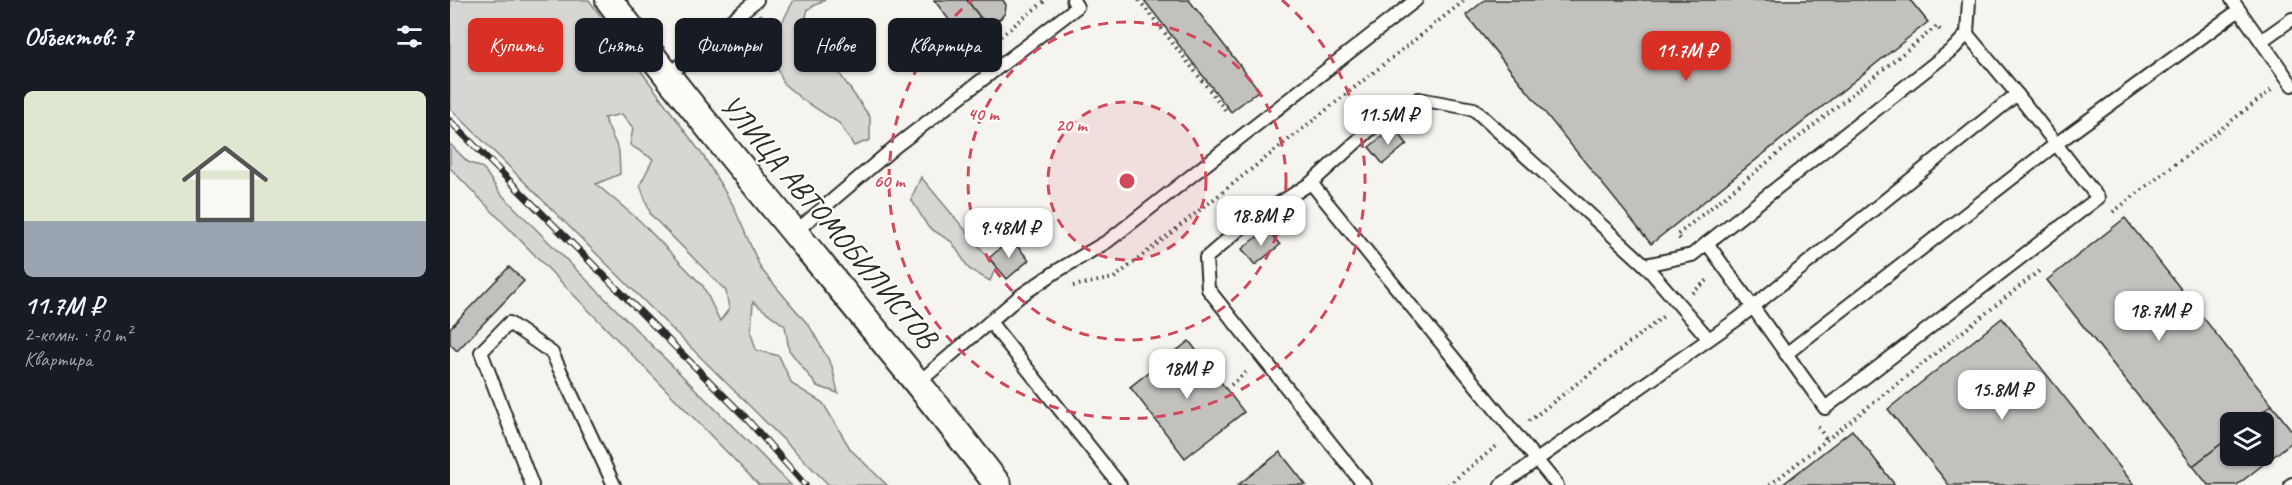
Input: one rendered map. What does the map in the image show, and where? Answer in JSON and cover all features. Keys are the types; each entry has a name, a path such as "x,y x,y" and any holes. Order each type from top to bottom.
{"street":[{"name":"УЛИЦА АВТОМОБИЛИСТОВ","path":"609,0 668,77 919,382 998,485"}],"lane":[{"path":"668,77 720,29 757,0"},
{"path":"795,232 896,146 1077,7 1073,0"},
{"path":"919,382 1020,296 1108,241 1416,0"},
{"path":"1645,265 1692,255 1954,48 1967,34 1969,0"},
{"path":"1786,354 2235,5 2289,82"},
{"path":"2261,41 2292,19"},
{"path":"1707,243 1825,408 2098,198 1967,34"},
{"path":"1502,485 1739,318 2017,94"},
{"path":"1364,485 1208,289 1206,258 1242,227 1311,183 1386,115 1419,99 1474,109 1645,265 1708,338"},
{"path":"1311,183 1557,485"},
{"path":"990,321 1120,485"},
{"path":"532,485 480,352 509,323 552,353 614,485"}],"path":[{"path":"1002,35 1046,0"},
{"path":"1140,0 1226,111"},
{"path":"1067,287 1114,278 1465,0"},
{"path":"1739,318 1677,235 1937,26"},
{"path":"2104,219 2289,82"},
{"path":"1770,485 2040,270"},
{"path":"1448,485 1710,279"},
{"path":"1814,422 1827,440"}],"shaded area":[{"path":"450,0 589,0 602,18 575,18 575,72 642,72 704,157 733,205 761,269 810,327 832,366 838,393 817,386 789,350 785,326 753,302 751,333 756,350 779,356 792,384 823,403 851,450 887,485 829,485 450,108","holes":["622,114 633,128 630,145 653,159 640,185 651,215 726,291 729,309 720,321 703,286 640,221 596,184 620,174 619,151 604,118"]},
{"path":"794,0 825,0 808,9 806,18 794,18 794,72 838,72 870,117 870,140 854,146 839,123 803,100 784,84 779,72 782,72 782,22"},
{"path":"450,144 468,162 483,168 500,193 791,485 759,485 450,168"},
{"path":"921,177 996,267 990,281 969,269 952,242 928,227 911,199"}],"building":[{"path":"934,0 967,0 980,17 979,18 948,18"},
{"path":"967,0 1003,0 1006,5 1005,13 1001,18 980,17"},
{"path":"1144,0 1189,0 1259,90 1231,112"},
{"path":"1485,0 1910,0 1928,22 1651,244 1466,15"},
{"path":"1394,127 1407,144 1383,164 1369,147"},
{"path":"2125,218 2272,405 2263,412 2220,412 2220,445 2193,466 2047,280"},
{"path":"1267,229 1280,245 1255,265 1242,249"},
{"path":"1011,239 1029,260 1007,279 989,258"},
{"path":"509,267 524,281 457,351 450,344 450,328"},
{"path":"2002,318 2134,485 1949,485 1888,409"},
{"path":"1189,341 1244,412 1185,458 1130,387"},
{"path":"2272,405 2292,431 2292,442 2274,456 2274,412 2263,412"},
{"path":"1852,430 1895,485 1782,485"},
{"path":"2220,445 2220,466 2261,466 2237,485 2208,485 2193,466"},
{"path":"1280,452 1306,485 1238,485"}],"railway":[{"path":"450,121 745,417 805,485"}]}
